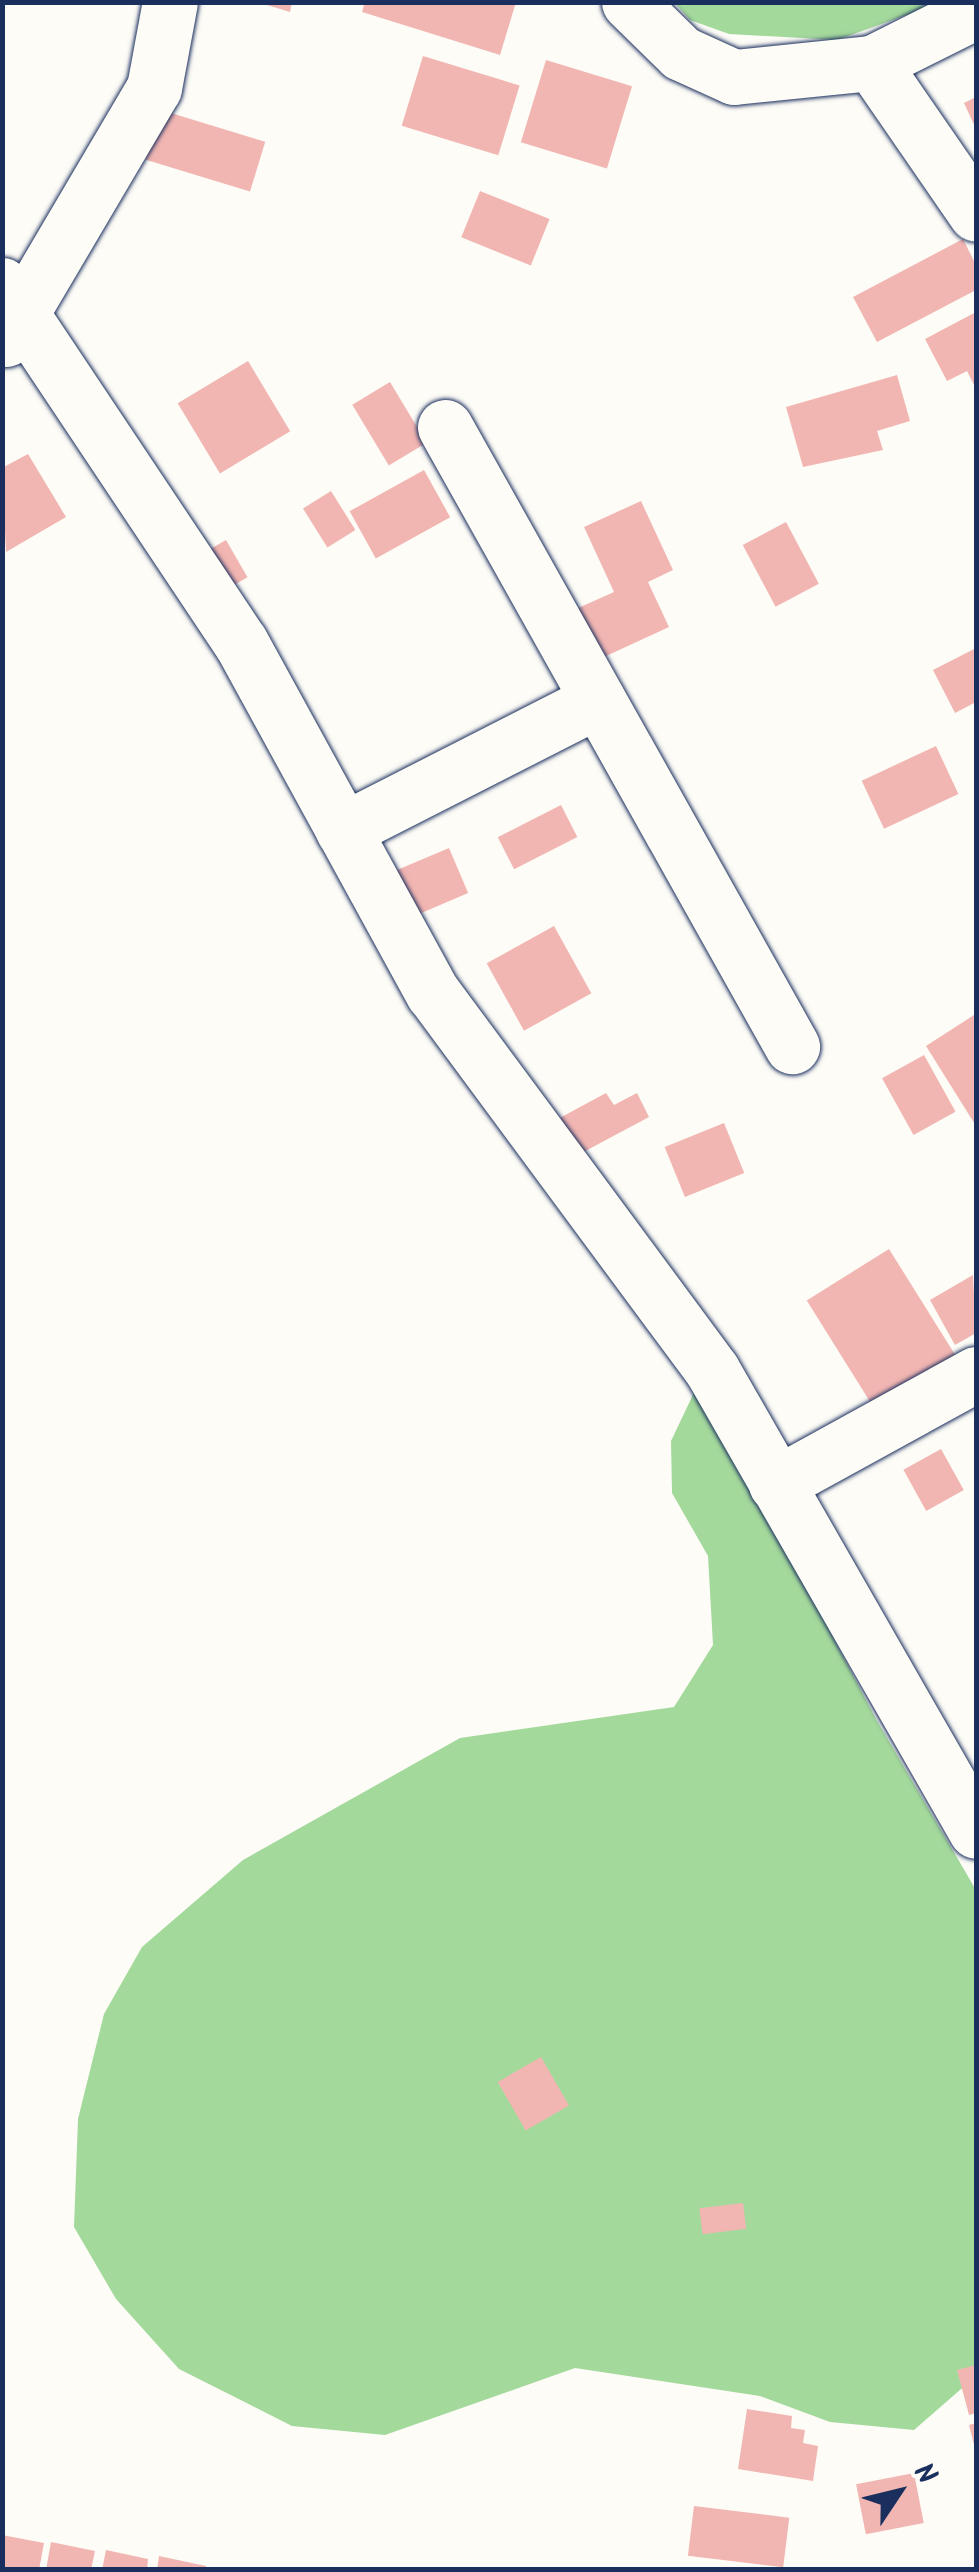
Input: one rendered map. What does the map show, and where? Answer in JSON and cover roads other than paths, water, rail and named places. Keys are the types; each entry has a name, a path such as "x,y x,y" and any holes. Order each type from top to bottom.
{"street":[{"path":"170,2 154,88 8,314 240,643 433,993 712,1370 976,1831"},
{"path":"629,2 681,53 734,76 872,63 976,11"},
{"path":"872,63 976,214"},
{"path":"444,427 792,1046"},
{"path":"343,830 598,700"},
{"path":"776,1484 976,1374"}]}
